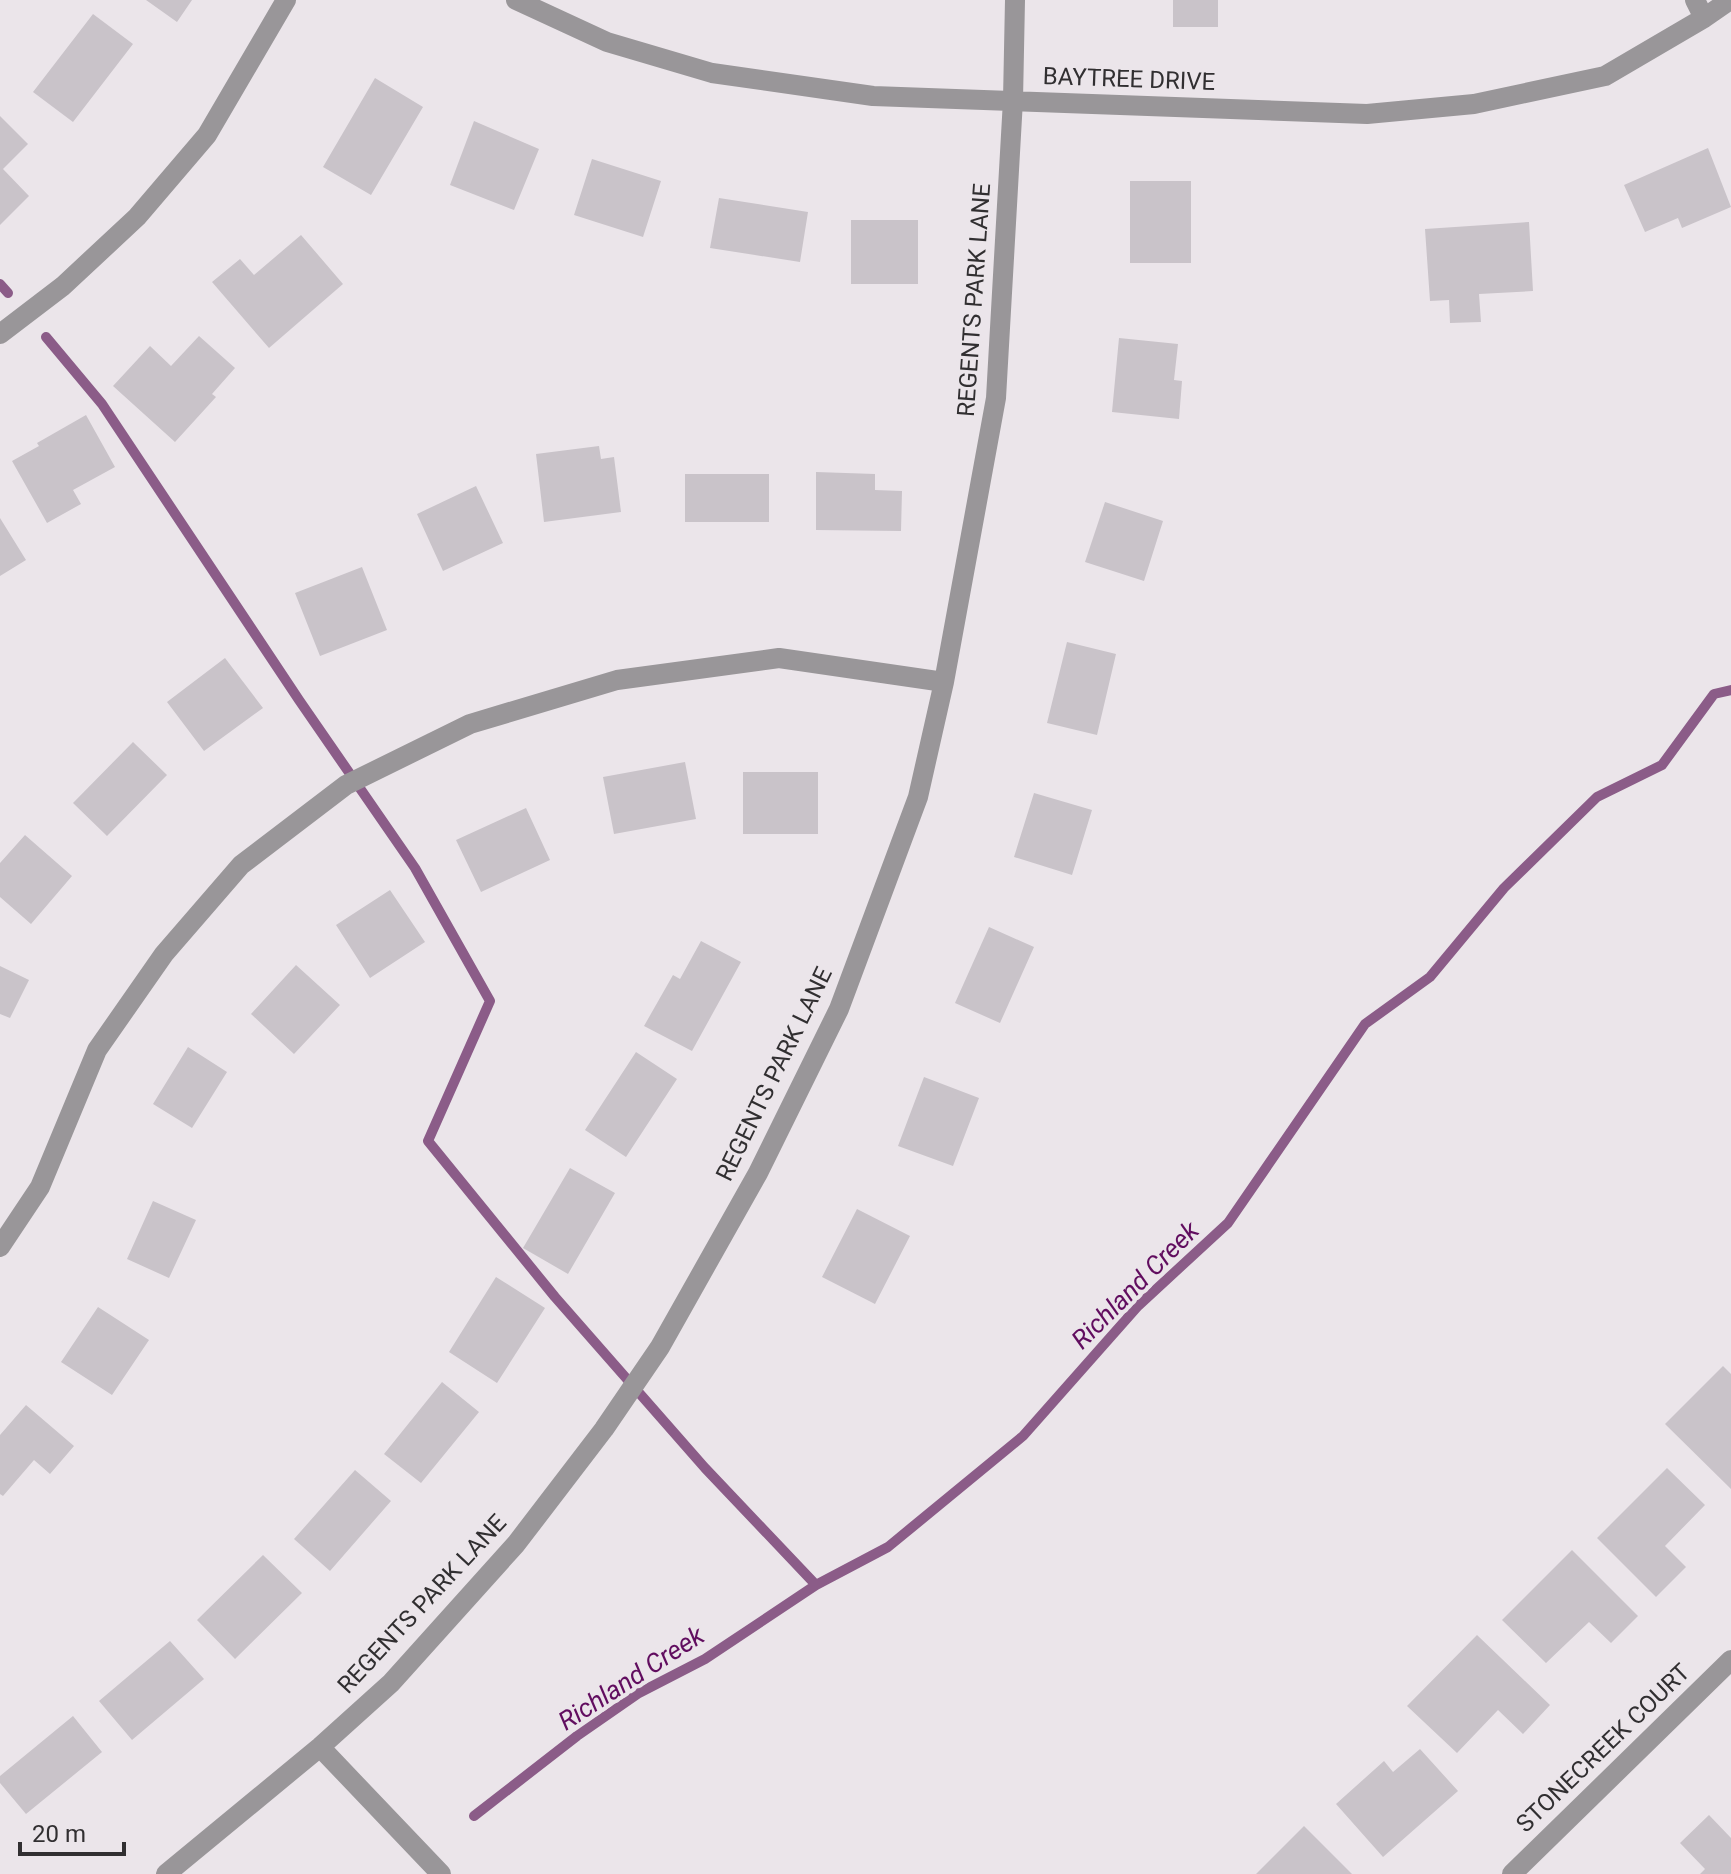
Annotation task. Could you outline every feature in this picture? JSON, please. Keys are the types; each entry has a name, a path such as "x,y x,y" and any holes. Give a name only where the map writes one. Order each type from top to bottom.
{"street":[{"path":"0,334 63,286 137,217 197,147 286,0"},
{"name":"BAYTREE DRIVE","path":"516,0 607,42 712,73 873,96 1367,114 1474,104 1605,76 1699,9 1730,0"},
{"name":"REGENTS PARK LANE","path":"166,1874 320,1747 391,1683 516,1544 604,1429 660,1347 758,1173 839,1009 918,797 944,682 996,398 1013,100 1015,0"},
{"path":"0,1247 40,1187 97,1050 164,954 241,865 346,785 470,724 617,680 779,658 944,682"},
{"name":"STONECREEK COURT","path":"1512,1874 1731,1660"},
{"path":"320,1747 441,1874"}],"building":[{"path":"146,0 192,0 177,22"},
{"path":"1173,0 1218,0 1218,27 1173,27"},
{"path":"93,14 133,44 73,122 33,92"},
{"path":"375,78 423,107 371,195 323,167"},
{"path":"0,116 28,144 3,169 29,196 0,225"},
{"path":"474,121 539,149 514,210 450,185"},
{"path":"1708,148 1731,207 1682,228 1678,218 1645,232 1624,185"},
{"path":"592,159 661,181 643,237 574,215"},
{"path":"1130,181 1191,181 1191,263 1130,263"},
{"path":"719,198 808,212 800,262 710,248"},
{"path":"851,220 918,220 918,284 851,284"},
{"path":"1529,222 1533,291 1479,294 1481,322 1450,323 1449,300 1430,301 1425,229"},
{"path":"301,235 343,284 269,348 212,282 240,259 254,275"},
{"path":"199,336 235,368 212,394 216,397 175,442 113,386 150,346 171,366"},
{"path":"1119,338 1178,344 1174,380 1182,381 1179,419 1112,412"},
{"path":"86,415 115,467 73,490 81,504 47,523 12,461"},
{"path":"599,446 601,459 614,457 621,512 544,522 536,454"},
{"path":"816,472 875,474 875,490 902,491 901,531 816,530"},
{"path":"685,474 769,474 769,522 685,522"},
{"path":"476,486 503,543 443,571 417,514"},
{"path":"1105,502 1163,521 1144,581 1085,562"},
{"path":"0,518 26,560 0,576"},
{"path":"362,567 387,630 320,656 295,593"},
{"path":"1067,642 1116,654 1097,735 1047,723"},
{"path":"225,658 263,708 204,751 167,702"},
{"path":"133,742 167,775 107,836 73,803"},
{"path":"685,762 696,819 614,834 603,777"},
{"path":"743,772 818,772 818,834 743,834"},
{"path":"1034,793 1092,810 1072,875 1014,857"},
{"path":"526,808 550,860 481,892 456,840"},
{"path":"25,835 72,876 31,924 0,897 0,863"},
{"path":"390,890 425,942 370,978 336,925"},
{"path":"989,927 1034,947 1000,1023 955,1003"},
{"path":"701,941 741,962 692,1051 644,1026 673,975 680,979"},
{"path":"296,965 340,1005 294,1054 251,1014"},
{"path":"0,966 29,980 10,1018 0,1014"},
{"path":"188,1047 227,1072 192,1128 153,1104"},
{"path":"636,1052 677,1079 626,1157 585,1130"},
{"path":"924,1077 979,1098 953,1166 898,1146"},
{"path":"570,1168 615,1193 568,1274 523,1248"},
{"path":"153,1201 196,1220 169,1278 127,1259"},
{"path":"857,1209 910,1236 875,1304 822,1277"},
{"path":"496,1277 545,1308 497,1383 449,1352"},
{"path":"98,1307 149,1340 112,1395 61,1362"},
{"path":"1723,1366 1731,1374 1731,1489 1665,1424"},
{"path":"442,1382 479,1412 421,1483 384,1454"},
{"path":"26,1405 74,1446 50,1474 34,1460 3,1496 0,1494 0,1435"},
{"path":"1667,1468 1705,1505 1665,1546 1686,1567 1656,1597 1597,1538"},
{"path":"355,1470 391,1501 330,1571 294,1539"},
{"path":"1572,1550 1638,1616 1611,1643 1589,1622 1546,1663 1502,1620"},
{"path":"263,1555 302,1593 235,1659 197,1620"},
{"path":"1477,1635 1550,1705 1523,1734 1498,1710 1457,1753 1407,1706"},
{"path":"170,1641 204,1679 132,1740 99,1701"},
{"path":"73,1716 102,1752 26,1814 0,1783 0,1776"},
{"path":"1420,1749 1458,1791 1383,1857 1336,1804 1384,1761 1393,1772"},
{"path":"1709,1815 1731,1838 1731,1874 1700,1874 1705,1869 1680,1843"},
{"path":"1304,1826 1352,1874 1256,1874"}],"waterway":[{"path":"0,284 8,293"},
{"path":"46,337 102,404 415,868 490,1001 428,1141 555,1297 705,1468 816,1585"},
{"name":"Richland Creek","path":"474,1816 577,1736 639,1693 705,1659 816,1585 888,1547 1023,1436 1138,1306 1228,1223 1365,1024 1430,977 1504,888 1597,797 1662,765 1714,694 1731,690"}]}
